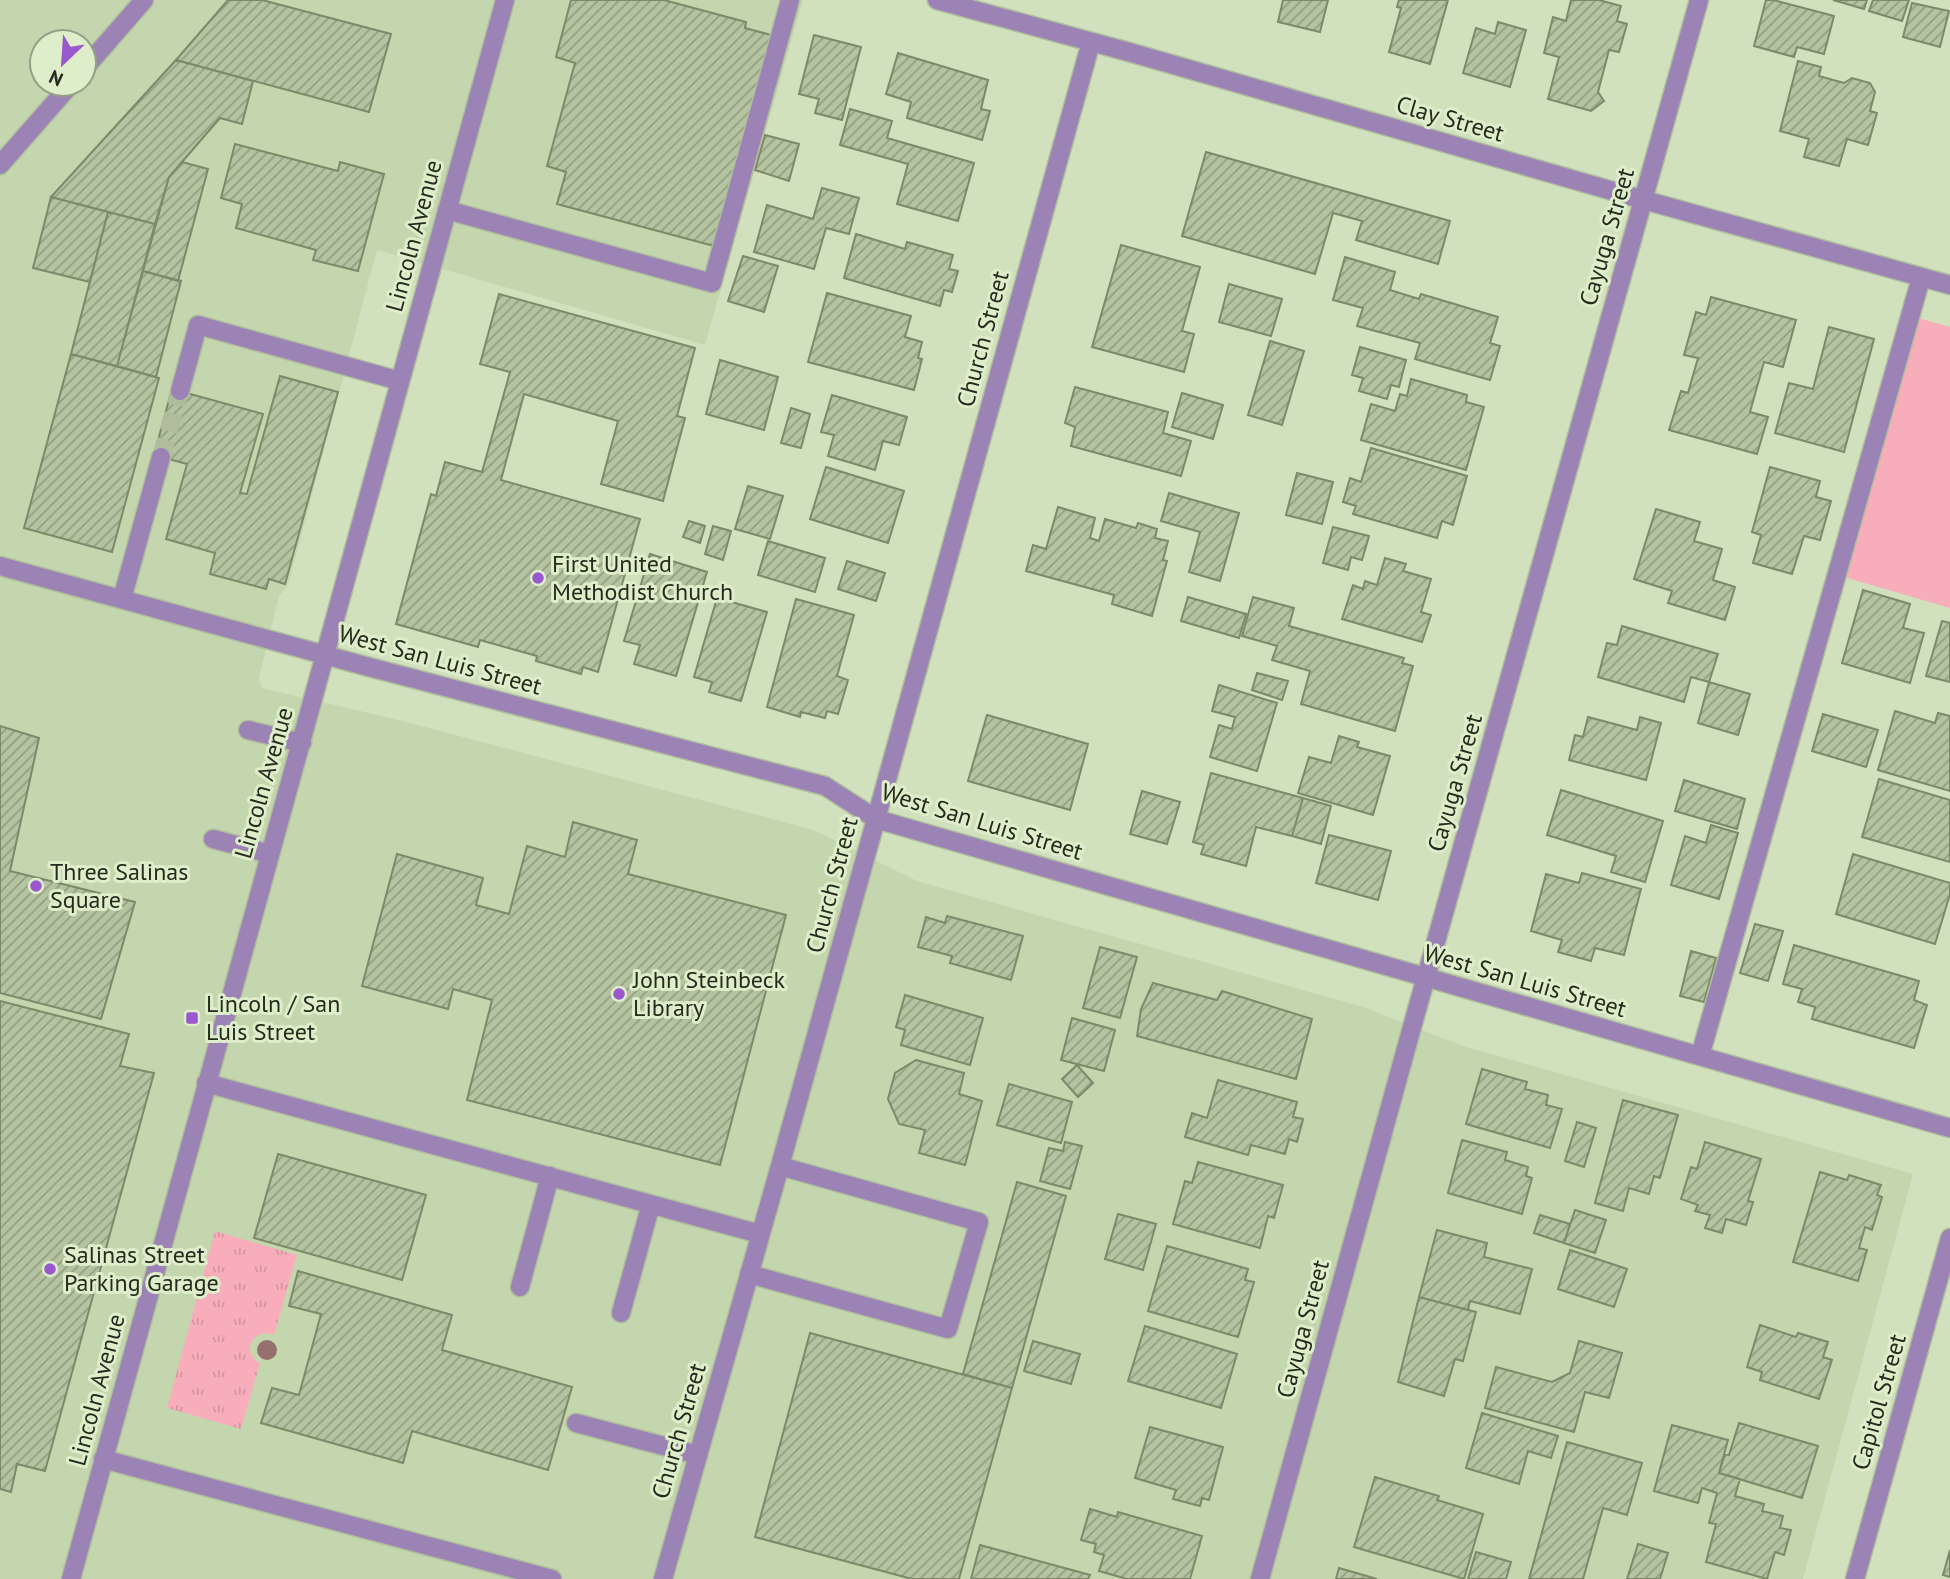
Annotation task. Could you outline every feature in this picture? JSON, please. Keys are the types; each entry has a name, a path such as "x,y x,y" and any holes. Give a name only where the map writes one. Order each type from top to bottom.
{"street":[{"path":"98,53 144,0"},
{"name":"Lincoln Avenue","path":"71,1579 505,0"},
{"path":"447,211 712,283 790,0"},
{"name":"Clay Street","path":"937,0 1950,285"},
{"name":"Cayuga Street","path":"1260,1579 1699,0"},
{"name":"Church Street","path":"663,1579 1091,42"},
{"path":"0,165 59,98"},
{"path":"1700,1056 1922,278"},
{"path":"180,391 198,325 400,381"},
{"path":"122,599 162,457"},
{"name":"West San Luis Street","path":"0,566 325,655 825,786 876,819 1950,1128"},
{"path":"248,730 302,743"},
{"path":"213,839 270,854"},
{"path":"206,1083 760,1234"},
{"path":"749,1274 948,1329 979,1222 780,1166"},
{"path":"520,1287 550,1176"},
{"path":"621,1313 651,1204"},
{"name":"Capitol Street","path":"1855,1579 1950,1238"},
{"path":"576,1423 698,1455"},
{"path":"103,1459 552,1579"}],"shaded area":[{"path":"0,0 803,0 705,345 377,250 288,585 279,596 259,678 262,688 403,721 814,830 917,881 1363,1007 1463,1046 1913,1174 1803,1579 0,1579"}],"green space":[{"path":"1911,316 1950,327 1950,608 1837,575"},
{"path":"215,1231 297,1255 274,1335 266,1333 251,1342 251,1353 260,1363 241,1429 167,1408"}],"building":[{"path":"228,0 262,0 391,34 369,112 176,60"},
{"path":"571,0 664,0 746,22 745,28 771,35 714,246 557,204 566,172 547,166 575,63 556,57"},
{"path":"1283,0 1328,0 1320,32 1278,22"},
{"path":"1399,0 1448,0 1430,64 1389,52 1401,8 1397,7"},
{"path":"1571,0 1599,0 1621,6 1617,21 1627,24 1619,52 1609,50 1598,92 1604,101 1591,111 1548,99 1559,57 1544,53 1553,17 1566,21"},
{"path":"1766,0 1834,16 1824,54 1797,47 1794,57 1754,46"},
{"path":"1833,0 1867,0 1864,9"},
{"path":"1873,0 1909,0 1902,21 1869,11"},
{"path":"1912,3 1949,11 1940,47 1903,37"},
{"path":"1498,22 1526,30 1510,87 1463,73 1476,28 1495,34"},
{"path":"814,35 861,47 842,120 815,113 819,99 799,94"},
{"path":"898,53 988,80 981,109 990,111 982,140 907,118 911,102 886,94"},
{"path":"176,60 253,81 242,124 220,118 169,177 155,224 51,197"},
{"path":"1798,61 1821,67 1819,76 1844,83 1852,78 1870,83 1875,92 1870,111 1877,113 1868,145 1847,139 1839,166 1804,157 1809,139 1780,131"},
{"path":"850,109 892,121 887,138 974,163 958,221 897,204 908,164 840,145"},
{"path":"765,135 799,144 789,181 755,170"},
{"path":"235,144 338,171 340,162 384,174 358,271 313,260 316,250 236,228 242,204 221,198"},
{"path":"1206,152 1450,221 1438,264 1356,240 1362,221 1333,213 1315,274 1182,236"},
{"path":"182,162 208,169 178,281 143,271 169,177"},
{"path":"822,188 859,198 849,234 826,228 814,269 754,252 767,205 813,219"},
{"path":"51,197 108,212 90,282 33,268"},
{"path":"108,212 155,224 117,366 71,354"},
{"path":"856,234 905,249 907,242 953,255 949,269 958,271 952,292 944,290 940,306 844,278"},
{"path":"1121,245 1200,267 1182,331 1194,334 1184,372 1092,347"},
{"path":"743,256 778,266 764,312 728,301"},
{"path":"1345,257 1395,272 1390,290 1419,299 1421,294 1498,317 1490,343 1500,346 1490,380 1415,359 1420,343 1357,326 1363,308 1333,300"},
{"path":"143,271 181,281 156,377 117,366"},
{"path":"1229,284 1282,299 1271,336 1219,322"},
{"path":"827,293 911,316 905,337 922,342 918,358 922,359 914,390 808,362"},
{"path":"499,294 695,348 677,416 685,418 663,501 601,484 618,421 524,394 501,480 640,519 598,672 583,667 581,674 536,661 537,656 480,640 478,647 396,624 431,494 436,496 445,462 482,472 510,372 480,364"},
{"path":"1711,297 1796,320 1783,367 1764,362 1750,412 1768,417 1757,454 1669,430 1681,391 1688,393 1698,358 1684,355 1696,312 1706,315"},
{"path":"1829,327 1874,339 1844,452 1775,433 1789,383 1813,389"},
{"path":"1270,341 1304,351 1282,425 1248,415"},
{"path":"1360,347 1406,360 1399,387 1391,385 1387,399 1359,391 1363,378 1352,375"},
{"path":"71,354 159,378 112,552 24,528"},
{"path":"720,360 778,377 764,430 706,414"},
{"path":"280,376 338,392 285,584 269,579 266,589 210,574 215,553 166,539 187,464 154,455 172,389 263,414 240,493 247,494"},
{"path":"1411,379 1467,395 1466,402 1484,407 1466,470 1361,440 1371,404 1395,411 1400,394 1407,396"},
{"path":"1075,387 1168,412 1163,433 1191,441 1181,476 1071,446 1075,427 1065,423"},
{"path":"1182,393 1223,405 1213,439 1172,427"},
{"path":"832,395 907,417 899,445 883,441 875,470 828,456 834,435 821,432"},
{"path":"791,408 810,414 801,448 781,443"},
{"path":"1371,448 1467,476 1453,525 1442,521 1437,538 1353,514 1356,506 1343,502 1350,478 1361,482"},
{"path":"826,467 904,491 888,543 810,519"},
{"path":"1770,467 1820,481 1816,497 1831,501 1820,540 1804,536 1792,574 1753,563 1761,535 1752,532"},
{"path":"1297,473 1333,482 1322,524 1286,515"},
{"path":"748,486 783,496 770,539 735,529"},
{"path":"1169,493 1239,513 1220,581 1189,572 1200,532 1161,521"},
{"path":"1058,507 1095,518 1090,538 1099,541 1105,519 1136,528 1138,523 1157,529 1155,538 1168,541 1163,560 1167,561 1152,616 1112,604 1114,595 1026,571 1033,545 1046,549"},
{"path":"1656,509 1700,522 1694,541 1722,549 1713,580 1735,587 1725,620 1668,603 1672,591 1634,579"},
{"path":"689,521 705,526 700,543 683,537"},
{"path":"713,526 731,531 723,560 705,554"},
{"path":"1333,527 1369,536 1362,560 1351,557 1348,570 1323,563"},
{"path":"768,541 825,558 815,592 758,575"},
{"path":"650,554 707,572 676,676 634,664 640,645 624,641"},
{"path":"1385,558 1406,564 1403,571 1431,579 1421,612 1431,615 1422,642 1342,619 1353,585 1363,589 1365,581 1377,585"},
{"path":"847,561 885,573 876,601 838,589"},
{"path":"1863,590 1910,604 1903,628 1924,633 1910,683 1842,663"},
{"path":"1188,597 1246,614 1239,638 1181,621"},
{"path":"1253,597 1294,608 1289,626 1404,658 1402,663 1413,666 1395,731 1301,704 1310,671 1272,660 1277,646 1242,636"},
{"path":"717,598 767,612 741,701 709,692 712,682 694,677"},
{"path":"796,599 854,615 837,676 848,680 838,714 827,711 825,718 801,712 800,717 767,707"},
{"path":"1942,621 1950,623 1950,682 1926,676"},
{"path":"1622,626 1718,654 1709,682 1691,677 1684,702 1598,677 1607,643 1617,645"},
{"path":"1257,673 1288,681 1282,700 1252,690"},
{"path":"1709,682 1750,694 1738,735 1698,723"},
{"path":"1219,685 1277,703 1257,771 1210,757 1219,725 1232,729 1235,717 1212,711"},
{"path":"1895,711 1935,723 1938,713 1950,716 1950,791 1878,770"},
{"path":"1823,714 1878,730 1866,767 1812,751"},
{"path":"987,715 1088,744 1070,810 968,781"},
{"path":"1588,717 1637,730 1640,717 1661,723 1646,780 1569,760 1575,735 1583,737"},
{"name":"Three Salinas Square","path":"0,726 39,738 10,871 135,902 101,1019 0,993"},
{"path":"1339,736 1359,742 1357,747 1390,756 1373,815 1298,793 1309,757 1331,763"},
{"path":"1211,773 1303,798 1292,836 1256,827 1246,866 1201,854 1204,845 1193,842"},
{"path":"1879,779 1950,800 1950,862 1862,837"},
{"path":"1684,780 1745,799 1737,829 1675,811"},
{"path":"1561,790 1663,821 1645,882 1611,872 1616,856 1547,835"},
{"path":"1142,791 1180,802 1167,844 1130,834"},
{"path":"1303,798 1331,806 1321,844 1292,836"},
{"name":"John Steinbeck Library","path":"573,822 637,840 628,874 786,915 720,1165 467,1100 492,1000 453,989 448,1009 362,986 397,854 483,878 476,905 509,914 527,846 565,857"},
{"path":"1711,825 1738,833 1719,899 1671,885 1685,836 1706,843"},
{"path":"1329,835 1391,851 1378,900 1316,883"},
{"path":"1853,854 1950,883 1950,894 1935,944 1836,914"},
{"path":"1582,873 1641,889 1624,955 1595,948 1591,961 1558,952 1562,940 1531,931 1546,874 1579,883"},
{"path":"947,916 1023,936 1011,980 950,963 952,956 918,947 926,917 945,923"},
{"path":"1755,924 1783,931 1768,981 1740,973"},
{"path":"1794,945 1919,981 1914,1000 1927,1005 1914,1048 1812,1019 1815,1007 1798,1002 1802,989 1783,984"},
{"path":"1100,947 1137,957 1120,1018 1083,1008"},
{"path":"1691,951 1716,958 1704,1002 1680,996"},
{"path":"1153,983 1217,1000 1222,991 1312,1019 1296,1079 1137,1036 1141,1009"},
{"path":"905,995 983,1018 970,1065 901,1045 905,1030 896,1027"},
{"name":"Salinas Street Parking Garage","path":"0,1001 129,1034 120,1066 154,1073 45,1471 17,1464 11,1492 0,1489"},
{"path":"1072,1018 1115,1030 1104,1071 1061,1060"},
{"path":"916,1060 964,1073 959,1094 982,1101 965,1165 919,1153 925,1130 899,1124 888,1099 895,1073"},
{"path":"1077,1065 1093,1083 1078,1097 1062,1079"},
{"path":"1482,1069 1527,1082 1525,1089 1548,1095 1546,1105 1562,1109 1550,1148 1466,1124"},
{"path":"1218,1080 1297,1102 1293,1117 1303,1119 1297,1142 1289,1139 1285,1154 1251,1145 1248,1155 1185,1137 1192,1113 1207,1118"},
{"path":"1009,1084 1072,1102 1061,1143 997,1125"},
{"path":"1623,1100 1678,1115 1660,1178 1654,1176 1649,1194 1629,1188 1623,1211 1595,1203"},
{"path":"1577,1122 1596,1128 1584,1167 1565,1161"},
{"path":"1462,1140 1507,1152 1505,1160 1528,1167 1526,1176 1532,1178 1522,1214 1448,1193"},
{"path":"1065,1142 1082,1146 1070,1189 1040,1181 1049,1148 1063,1151"},
{"path":"1705,1142 1761,1159 1748,1201 1753,1202 1746,1225 1726,1219 1722,1233 1705,1228 1710,1215 1695,1211 1698,1205 1681,1199 1691,1167 1697,1169"},
{"path":"278,1154 426,1195 402,1280 254,1238"},
{"path":"1198,1162 1283,1185 1274,1218 1268,1216 1260,1248 1173,1224 1185,1181 1192,1183"},
{"path":"1820,1172 1847,1180 1849,1175 1881,1185 1877,1195 1882,1197 1872,1230 1865,1227 1859,1248 1867,1250 1858,1281 1793,1262"},
{"path":"1017,1182 1066,1196 1012,1388 963,1374"},
{"path":"1575,1210 1606,1220 1595,1253 1564,1243"},
{"path":"1118,1214 1156,1224 1143,1270 1105,1259"},
{"path":"1540,1215 1570,1224 1564,1243 1534,1233"},
{"path":"1437,1230 1487,1243 1484,1257 1532,1269 1520,1314 1470,1301 1468,1310 1419,1297"},
{"path":"1167,1246 1248,1269 1245,1280 1254,1282 1238,1337 1148,1311"},
{"path":"1570,1250 1627,1269 1614,1307 1558,1289"},
{"path":"298,1271 452,1315 442,1350 572,1387 548,1470 412,1431 403,1463 261,1423 272,1388 299,1395 321,1314 289,1306"},
{"path":"1419,1297 1476,1312 1463,1361 1455,1359 1444,1396 1398,1382"},
{"path":"1760,1325 1796,1337 1798,1333 1828,1342 1823,1357 1832,1360 1819,1399 1760,1380 1762,1372 1747,1367"},
{"path":"1145,1326 1237,1354 1221,1408 1128,1381"},
{"path":"810,1333 1012,1388 959,1579 912,1579 755,1537"},
{"path":"1033,1341 1080,1354 1071,1384 1024,1371"},
{"path":"1579,1341 1622,1353 1609,1398 1585,1392 1574,1432 1485,1408 1496,1367 1552,1382 1570,1373"},
{"path":"1482,1413 1558,1436 1551,1458 1528,1451 1519,1484 1466,1468"},
{"path":"1739,1423 1818,1446 1802,1498 1719,1473 1725,1454 1729,1455"},
{"path":"1672,1425 1728,1440 1719,1473 1740,1479 1735,1496 1764,1504 1762,1511 1783,1516 1780,1528 1791,1530 1784,1555 1775,1552 1767,1579 1706,1562 1716,1524 1709,1523 1717,1493 1702,1488 1698,1503 1654,1491"},
{"path":"1150,1427 1223,1447 1209,1500 1202,1498 1200,1506 1173,1499 1176,1490 1135,1478"},
{"path":"1567,1442 1642,1463 1627,1515 1603,1508 1583,1579 1529,1579"},
{"path":"1375,1477 1439,1496 1437,1500 1483,1514 1464,1579 1354,1547"},
{"path":"1090,1509 1117,1517 1118,1512 1202,1536 1190,1579 1127,1579 1099,1571 1104,1555 1094,1552 1096,1544 1081,1540"},
{"path":"1638,1544 1668,1553 1660,1579 1627,1579"},
{"path":"980,1545 1090,1575 1088,1579 971,1579"},
{"path":"1950,1550 1950,1577 1943,1575"},
{"path":"1476,1552 1511,1562 1506,1579 1468,1579"},
{"path":"1339,1568 1377,1579 1336,1579"}],"tunnel":[{"path":"161,457 180,391"}],"place":[{"name":"First United Methodist Church","path":"538,578"},
{"name":"Three Salinas Square","path":"36,886"},
{"name":"John Steinbeck Library","path":"619,994"},
{"name":"Lincoln / San Luis Street","path":"192,1018"},
{"name":"Salinas Street Parking Garage","path":"50,1269"}]}
